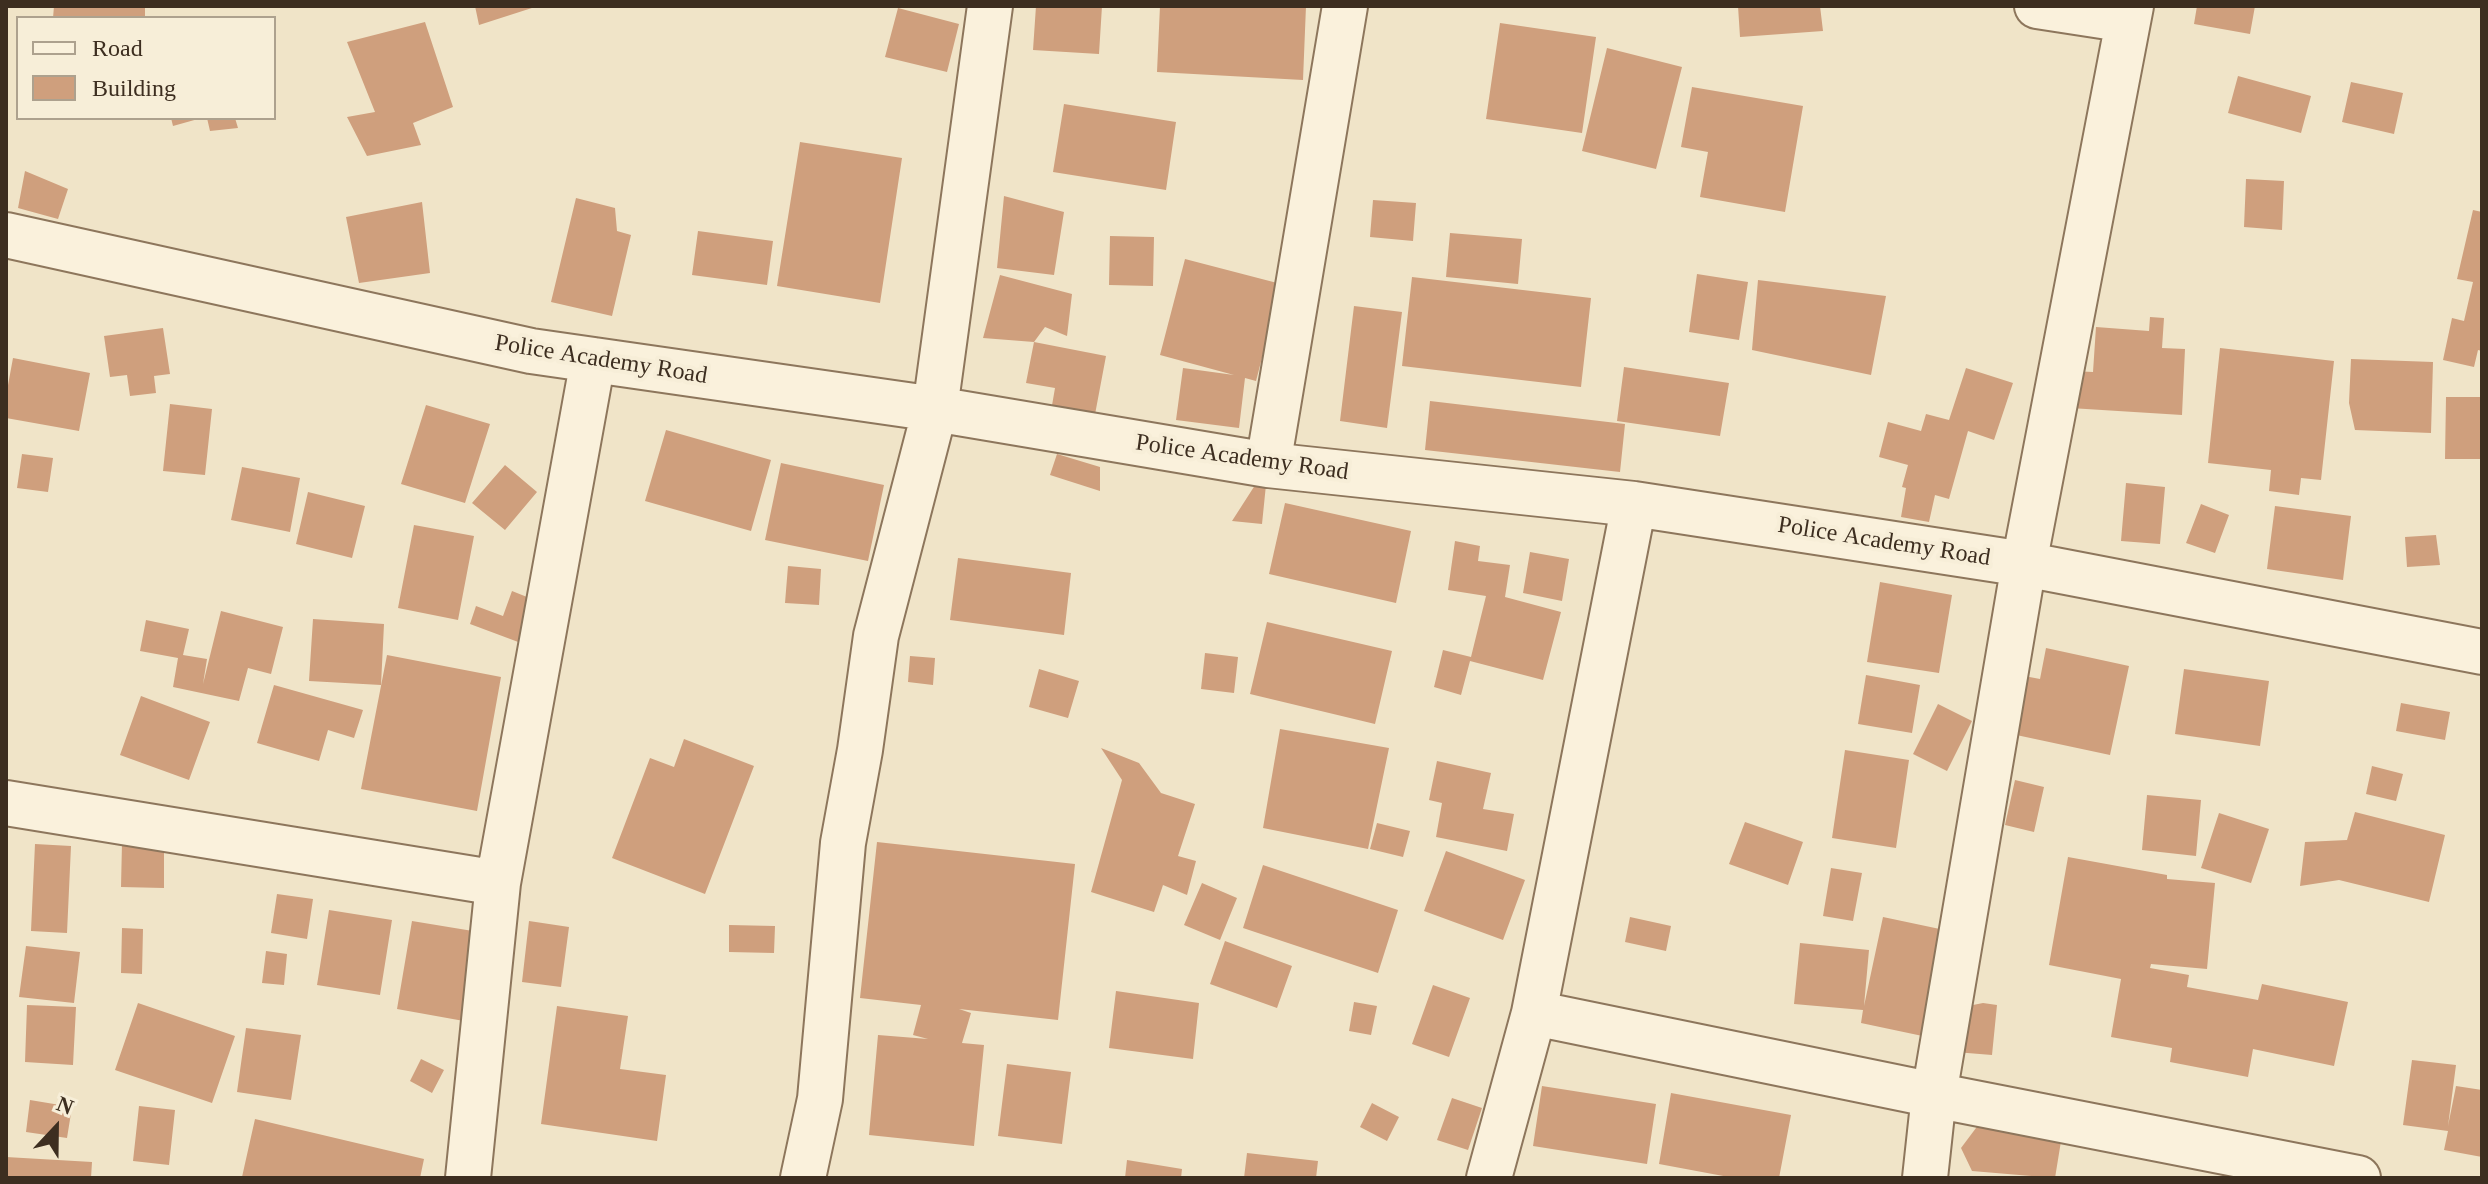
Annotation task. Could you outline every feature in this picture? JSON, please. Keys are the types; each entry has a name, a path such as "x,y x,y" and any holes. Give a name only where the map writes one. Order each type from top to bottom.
{"street":[{"path":"803,1178 820,1099 843,843 876,636 935,409 990,6"},
{"path":"1268,465 1345,6"},
{"path":"1925,1178 1934,1095 2024,564 2129,13 2037,6"},
{"name":"Police Academy Road","path":"6,235 531,351 935,409 1268,465 1634,504 2024,564 2482,652"},
{"path":"468,1178 498,883 593,360"},
{"path":"1489,1178 1534,1013 1634,504"},
{"path":"6,803 498,883"},
{"path":"1534,1013 2358,1178"}],"building":[{"path":"54,6 145,6 145,16 53,16"},
{"path":"475,6 535,6 535,7 479,25"},
{"path":"1036,6 1102,6 1099,54 1033,50"},
{"path":"1160,6 1306,6 1303,80 1157,72"},
{"path":"1738,6 1820,6 1823,31 1740,37"},
{"path":"2197,6 2255,6 2250,34 2194,24"},
{"path":"898,8 959,24 947,72 885,57"},
{"path":"425,22 453,107 413,123 421,145 367,156 347,117 375,112 347,42"},
{"path":"1500,23 1596,37 1582,133 1486,119"},
{"path":"1607,48 1682,67 1656,169 1582,151"},
{"path":"2238,76 2311,96 2301,133 2228,113"},
{"path":"2351,82 2403,93 2394,134 2342,122"},
{"path":"1692,87 1803,106 1785,212 1700,197 1708,152 1681,147"},
{"path":"1064,104 1176,122 1166,190 1053,172"},
{"path":"172,120 194,120 173,126"},
{"path":"207,120 236,120 238,128 210,131"},
{"path":"800,142 902,158 880,303 777,286"},
{"path":"25,171 68,189 58,219 18,208"},
{"path":"2246,179 2284,181 2282,230 2244,227"},
{"path":"1004,196 1064,212 1054,275 997,268"},
{"path":"576,198 615,208 617,231 631,235 612,316 551,302"},
{"path":"1373,200 1416,203 1413,241 1370,237"},
{"path":"422,202 430,273 359,283 346,217"},
{"path":"2473,210 2482,212 2482,351 2478,350 2474,367 2443,360 2452,318 2464,321 2473,282 2457,279"},
{"path":"698,231 773,241 767,285 692,275"},
{"path":"1450,233 1522,239 1518,284 1446,277"},
{"path":"1110,236 1154,237 1153,286 1109,285"},
{"path":"1185,259 1281,284 1256,381 1245,378 1239,428 1176,420 1183,368 1234,375 1160,355"},
{"path":"1697,274 1748,282 1739,340 1689,332"},
{"path":"1000,275 1072,294 1067,336 1045,327 1034,342 983,338"},
{"path":"1412,277 1591,298 1581,387 1402,366"},
{"path":"1758,280 1886,296 1871,375 1752,350"},
{"path":"1354,306 1402,312 1387,428 1340,421"},
{"path":"2150,317 2164,318 2162,348 2185,349 2182,415 2070,408 2072,371 2093,372 2096,327 2149,331"},
{"path":"163,328 170,374 154,376 156,393 130,396 127,375 110,377 104,336"},
{"path":"1034,342 1106,356 1093,425 1050,417 1055,388 1026,383"},
{"path":"2220,348 2334,361 2321,480 2301,478 2299,495 2269,491 2271,470 2208,463"},
{"path":"13,358 90,373 79,431 6,418 6,396"},
{"path":"2351,359 2433,362 2431,433 2355,430 2349,403"},
{"path":"1624,367 1729,383 1720,436 1617,421"},
{"path":"1966,368 2013,383 1994,440 1968,431 1949,499 1935,495 1929,522 1901,517 1906,488 1902,487 1908,465 1879,457 1888,422 1921,431 1926,414 1949,420"},
{"path":"2446,397 2482,397 2482,459 2445,459"},
{"path":"1430,401 1625,424 1620,472 1425,450"},
{"path":"170,404 212,409 205,475 163,471"},
{"path":"426,405 490,424 465,503 401,484"},
{"path":"666,430 771,460 751,531 645,501"},
{"path":"22,454 53,458 48,492 17,488"},
{"path":"1057,454 1100,467 1100,491 1050,475"},
{"path":"781,463 884,485 868,561 765,540"},
{"path":"505,465 537,492 505,530 472,503"},
{"path":"1268,465 1262,524 1232,521"},
{"path":"242,467 300,478 290,532 231,520"},
{"path":"2126,483 2165,487 2160,544 2121,541"},
{"path":"308,492 365,506 352,558 296,544"},
{"path":"1285,503 1411,531 1396,603 1269,574"},
{"path":"2201,504 2229,515 2215,553 2186,543"},
{"path":"2275,506 2351,516 2343,580 2267,569"},
{"path":"414,525 474,536 458,620 398,608"},
{"path":"2436,535 2440,565 2407,567 2405,537"},
{"path":"1455,541 1480,546 1478,561 1510,565 1505,597 1561,612 1543,680 1470,661 1461,695 1434,687 1443,650 1471,657 1486,596 1448,590"},
{"path":"1530,552 1569,559 1562,601 1523,593"},
{"path":"958,558 1071,573 1064,635 950,620"},
{"path":"788,566 821,569 819,605 785,603"},
{"path":"1880,582 1952,595 1939,673 1867,662"},
{"path":"512,591 552,607 537,649 470,624 476,606 503,616"},
{"path":"221,611 283,627 271,674 248,668 239,701 173,687 178,658 140,651 146,620 189,629 183,655 207,659 203,684"},
{"path":"313,619 384,624 381,685 309,681"},
{"path":"1267,622 1392,651 1375,724 1250,694"},
{"path":"2046,648 2129,666 2110,755 2007,733 2019,675 2040,679"},
{"path":"1205,653 1238,657 1234,693 1201,689"},
{"path":"387,655 501,677 477,811 361,789"},
{"path":"910,656 935,658 933,685 908,682"},
{"path":"1039,669 1079,681 1068,718 1029,707"},
{"path":"2184,669 2269,681 2260,746 2175,734"},
{"path":"1866,675 1920,685 1912,733 1858,724"},
{"path":"274,685 363,710 354,738 328,730 319,761 257,743"},
{"path":"141,696 210,722 189,780 120,755"},
{"path":"2401,703 2450,712 2445,740 2396,731"},
{"path":"1938,704 1972,721 1947,771 1913,754"},
{"path":"1280,729 1389,748 1368,849 1263,828"},
{"path":"684,739 754,766 705,894 612,858 650,758 674,767"},
{"path":"1101,748 1139,763 1161,793 1195,804 1178,856 1196,861 1187,895 1163,885 1154,912 1091,892 1122,780"},
{"path":"1845,750 1909,760 1896,848 1832,838"},
{"path":"1437,761 1491,773 1483,809 1514,814 1507,851 1436,837 1442,803 1429,800"},
{"path":"2372,766 2403,774 2396,801 2366,794"},
{"path":"2015,780 2044,787 2034,832 2005,825"},
{"path":"2147,795 2201,800 2196,856 2142,850"},
{"path":"2355,812 2445,835 2429,902 2339,880 2300,886 2305,842 2347,840"},
{"path":"2219,813 2269,829 2251,883 2201,868"},
{"path":"1745,822 1803,842 1788,885 1729,864"},
{"path":"1377,823 1410,831 1403,857 1370,849"},
{"path":"877,842 1075,864 1058,1020 959,1009 971,1013 962,1043 984,1045 974,1146 869,1135 878,1035 928,1039 913,1035 921,1005 860,998"},
{"path":"122,843 164,845 164,888 121,887"},
{"path":"35,844 71,846 67,933 31,931"},
{"path":"1446,851 1525,880 1503,940 1424,911"},
{"path":"2068,857 2167,875 2167,879 2215,883 2207,969 2151,964 2150,968 2189,975 2187,987 2258,1000 2262,984 2348,1002 2334,1066 2253,1049 2248,1077 2170,1062 2172,1048 2111,1037 2121,979 2049,965"},
{"path":"1263,865 1398,910 1378,973 1243,928"},
{"path":"1831,868 1862,873 1853,921 1823,916"},
{"path":"1202,883 1237,898 1220,940 1184,925"},
{"path":"277,894 313,899 307,939 271,933"},
{"path":"329,910 392,920 380,995 317,985"},
{"path":"1630,917 1671,926 1666,951 1625,942"},
{"path":"1883,917 1954,932 1932,1038 1861,1023 1863,1010 1794,1004 1800,943 1869,950 1864,1006"},
{"path":"412,921 491,934 475,1023 397,1009"},
{"path":"529,921 569,927 561,987 522,982"},
{"path":"729,925 775,926 774,953 729,952"},
{"path":"122,928 143,929 142,974 121,973"},
{"path":"1225,941 1292,966 1277,1008 1210,984"},
{"path":"26,946 80,952 74,1003 19,997"},
{"path":"266,951 287,954 284,985 262,983"},
{"path":"1433,985 1470,998 1449,1057 1412,1044"},
{"path":"1116,991 1199,1003 1193,1059 1109,1048"},
{"path":"1354,1002 1377,1006 1371,1035 1349,1031"},
{"path":"138,1003 235,1036 212,1103 115,1070"},
{"path":"1983,1003 1997,1005 1992,1055 1955,1052 1958,1008"},
{"path":"27,1005 76,1007 73,1065 25,1062"},
{"path":"557,1006 628,1016 620,1069 666,1075 657,1141 541,1124"},
{"path":"246,1028 301,1035 291,1100 237,1092"},
{"path":"421,1059 444,1070 432,1093 410,1081"},
{"path":"2412,1060 2456,1065 2448,1126 2456,1086 2482,1090 2482,1157 2444,1150 2448,1131 2403,1125"},
{"path":"1007,1064 1071,1072 1062,1144 998,1136"},
{"path":"1542,1086 1656,1104 1647,1164 1533,1146"},
{"path":"1671,1093 1791,1115 1779,1178 1734,1178 1659,1164"},
{"path":"1452,1098 1482,1108 1468,1150 1437,1140"},
{"path":"30,1100 72,1107 67,1138 26,1132"},
{"path":"1372,1103 1399,1117 1387,1141 1360,1127"},
{"path":"139,1106 175,1110 169,1165 133,1161"},
{"path":"255,1119 424,1159 420,1178 242,1177"},
{"path":"1979,1124 2062,1135 2055,1178 1972,1171 1961,1148"},
{"path":"1247,1153 1318,1161 1316,1178 1244,1178"},
{"path":"6,1157 92,1162 91,1178 6,1178"},
{"path":"1127,1160 1182,1169 1181,1178 1125,1178"}]}
